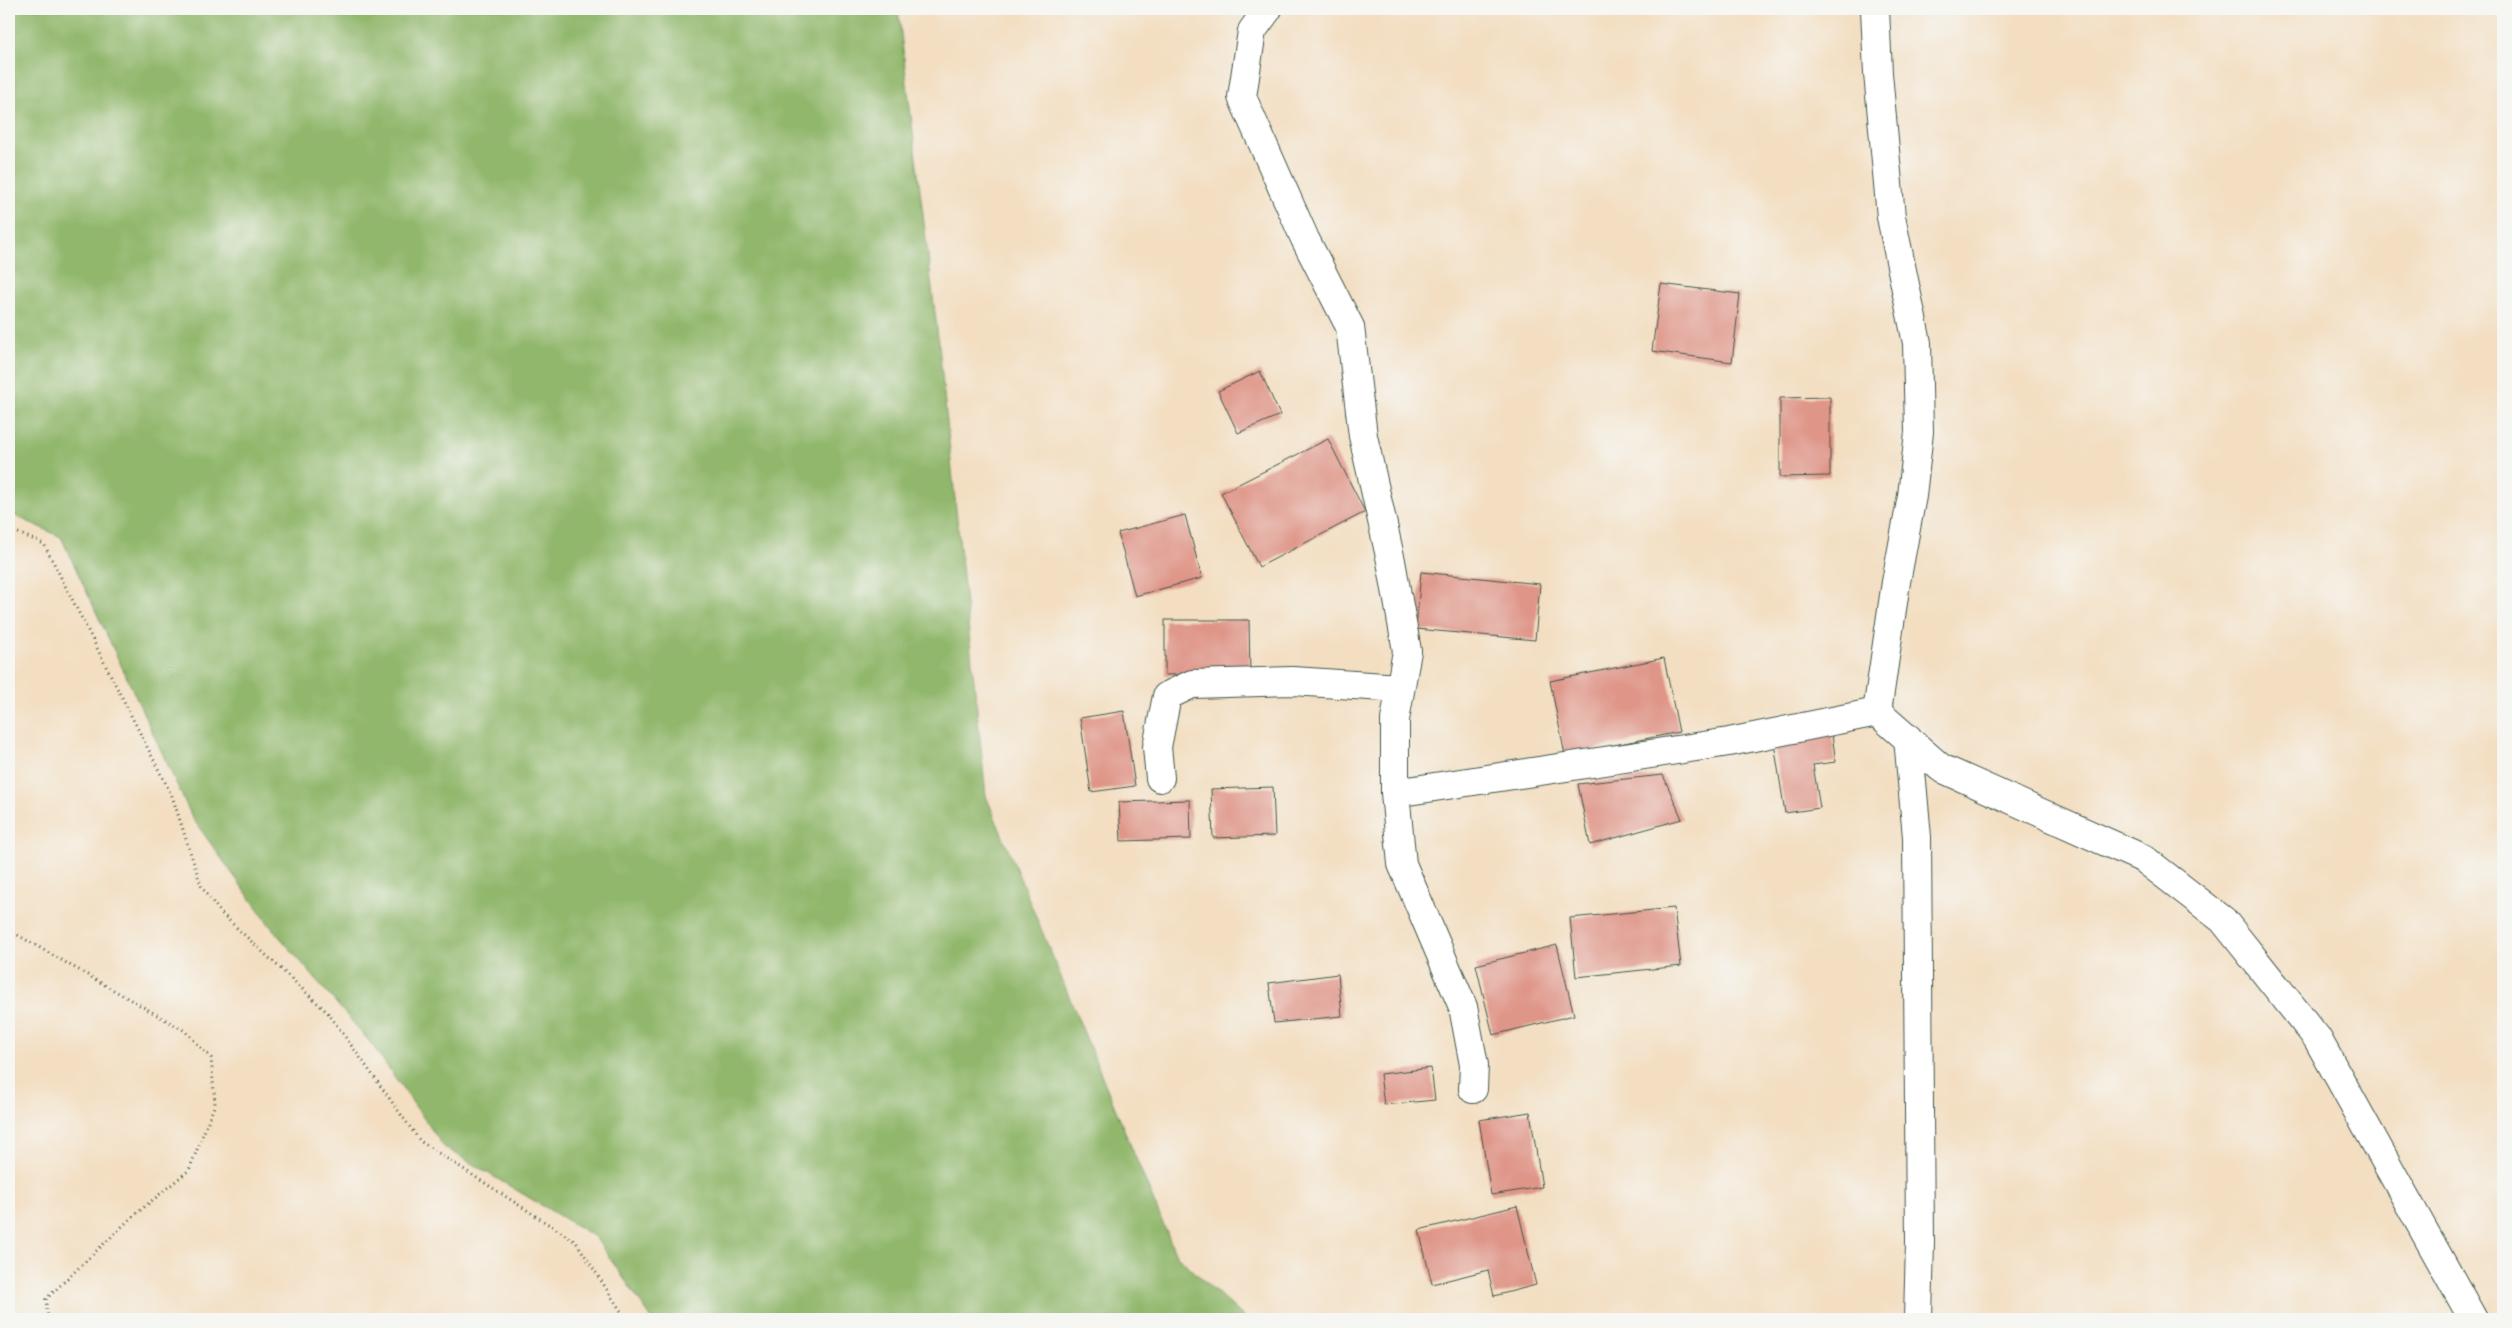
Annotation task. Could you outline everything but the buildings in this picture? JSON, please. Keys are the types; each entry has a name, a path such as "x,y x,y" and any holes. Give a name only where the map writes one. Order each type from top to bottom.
{"street":[{"path":"1268,9 1252,31 1242,97 1305,239 1350,327 1363,436 1391,561 1407,651 1395,720 1395,793 1402,864 1463,1007 1474,1065 1473,1090"},
{"path":"1875,9 1878,73 1891,217 1917,343 1919,432 1912,496 1896,582 1877,712"},
{"path":"1160,778 1157,747 1167,696 1192,684 1293,681 1400,688"},
{"path":"1395,793 1729,742 1877,712"},
{"path":"1877,712 1942,768 2144,858 2223,920 2317,1038 2473,1319"},
{"path":"1908,738 1917,837 1920,1242 1918,1319"}],"path":[{"path":"9,529 44,544 172,796 202,888 221,913 328,1013 420,1141 576,1242 626,1319"},
{"path":"9,930 185,1031 210,1058 215,1104 189,1170 131,1218 46,1299 48,1319"}],"green space":[{"path":"9,9 898,9 939,346 986,796 1176,1255 1246,1319 652,1319 595,1237 444,1147 373,1046 271,927 193,819 61,537 9,513"}]}
